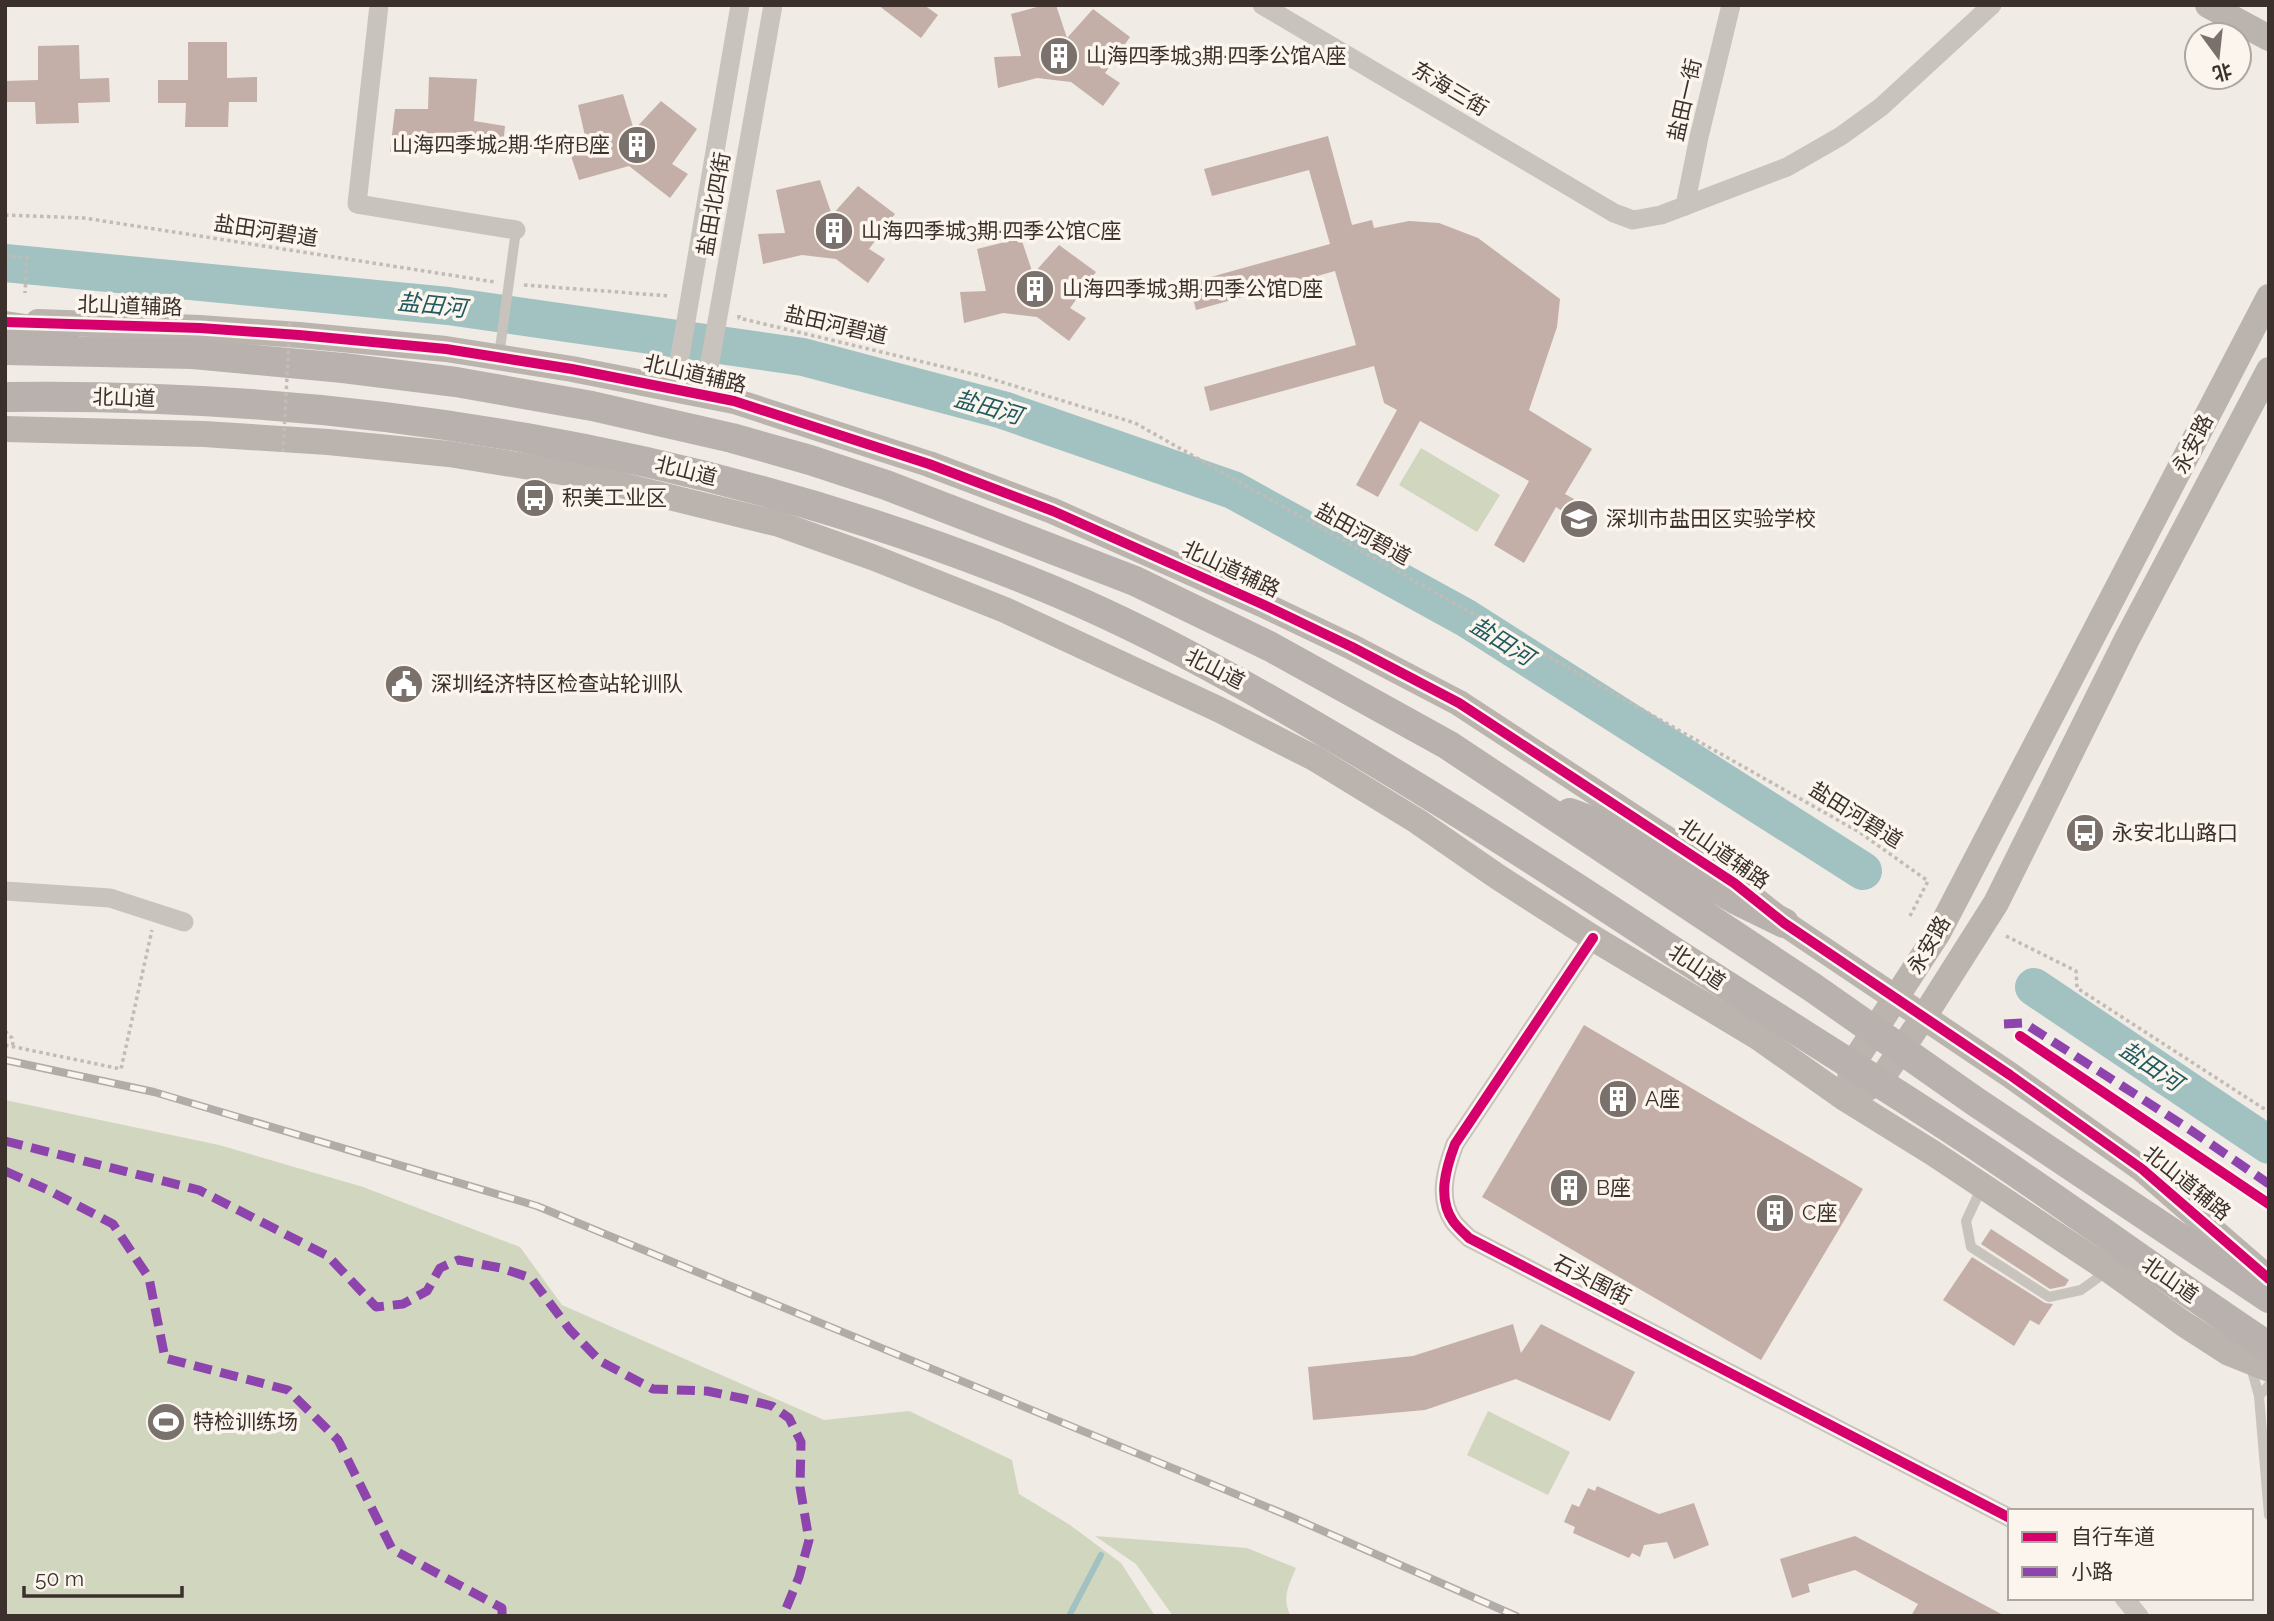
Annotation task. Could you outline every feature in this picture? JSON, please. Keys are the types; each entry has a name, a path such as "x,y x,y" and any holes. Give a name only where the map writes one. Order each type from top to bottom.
{"main road":[{"path":"5,324 193,354"},
{"name":"北山道","path":"5,350 193,354 343,368 456,382 592,406 732,438 873,481 1135,581 1270,646 1448,745 1812,986 1901,1051 2269,1298"},
{"name":"北山道","path":"5,397 208,401 328,410 452,424 597,450 697,472 821,507 916,538 1033,582 1145,633 1239,681 1321,746 1440,800 1756,1007 1879,1082 1991,1156 2192,1296 2262,1359"},
{"path":"1520,795 1623,833 1737,900 1784,923"}],"street":[{"path":"379,5 357,204 516,230"},
{"name":"盐田北四街","path":"640,381 663,375 679,362 740,5"},
{"name":"盐田北四街","path":"734,401 722,394 715,384 709,366 773,5"},
{"name":"东海三街","path":"1262,5 1614,214 1633,220 1661,215 1685,206"},
{"name":"盐田一街","path":"1685,206 1731,5"},
{"path":"1685,206 1787,167 1841,136 1881,107 1992,5"},
{"path":"2208,5 2269,38"},
{"name":"永安路","path":"1846,1099 1852,1065 1938,933 2269,297"},
{"name":"北山道辅路","path":"5,324 200,328 501,347 734,401 929,464 1053,511 1201,576 1352,647 1459,703 1734,883 1784,923 1925,1015 2142,1169 2269,1279"},
{"name":"永安路","path":"1846,1099 1879,1082 1996,903 2127,639 2269,370"},
{"path":"5,429 204,434 328,442 436,453 580,475 779,524 873,557 993,605 1149,677 1321,746 1417,821 1498,877 1593,938 1751,1032 1846,1099 1933,1153 2109,1270 2184,1324 2229,1353 2262,1359"},
{"path":"667,496 697,472"},
{"path":"5,891 110,898 184,922"},
{"name":"石头围街","path":"1593,938 1455,1144 1445,1170 1445,1196 1452,1220 1469,1238 2008,1517"},
{"path":"2126,1600 2139,1616"}],"lane":[{"path":"501,347 516,230"},
{"path":"1982,1187 1966,1221 1971,1247 2049,1297 2081,1290 2109,1270 2144,1281"},
{"path":"2156,1285 2192,1296"},
{"path":"2262,1359 2259,1396 2269,1515"},
{"path":"2259,1396 2269,1385"}],"path":[{"path":"5,256 27,257 25,293"},
{"path":"283,452 290,320"},
{"path":"5,1045 121,1069 156,913"},
{"path":"2006,936 2076,971 2077,988 2269,1112"},
{"path":"5,1031 12,1038 13,1045"}],"green space":[{"path":"1421,448 1500,495 1477,532 1399,485"},
{"path":"5,1100 219,1145 363,1187 520,1247 562,1305 824,1420 909,1411 1012,1460 1019,1494 1070,1525 1121,1563 1155,1616 5,1616"},
{"path":"1488,1411 1570,1452 1548,1495 1467,1455"},
{"path":"1095,1536 1247,1548 1296,1568 1286,1598 1291,1616 1173,1616 1136,1564"}],"building":[{"path":"878,5 924,5 938,15 921,38"},
{"name":"山海四季城3期·四季公馆A座","path":"1044,5 1056,5 1067,38 1093,9 1130,37 1105,73 1120,83 1103,106 1071,82 1037,78 998,88 994,57 1021,56 1011,14"},
{"path":"188,42 227,42 227,78 257,77 257,102 229,102 228,127 185,127 186,103 158,103 158,80 188,80"},
{"path":"79,45 80,79 109,78 110,102 78,103 79,123 36,124 35,102 5,102 5,81 38,80 38,46"},
{"path":"429,77 477,79 474,121 505,126 502,155 422,148 418,155 390,152 395,109 428,109"},
{"name":"山海四季城2期·华府B座","path":"623,94 634,130 661,101 697,129 672,164 688,174 670,198 629,166 579,180 570,153 588,149 578,105"},
{"path":"1328,136 1352,225 1372,220 1374,228 1409,221 1439,223 1478,238 1560,299 1557,327 1529,410 1592,449 1565,494 1574,499 1565,513 1556,507 1524,563 1494,545 1529,481 1420,421 1378,497 1356,485 1397,410 1384,403 1374,366 1210,411 1204,387 1356,345 1335,271 1196,310 1189,283 1330,244 1309,170 1212,196 1204,169"},
{"name":"山海四季城3期·四季公馆C座","path":"820,180 832,215 858,186 895,214 869,249 885,259 868,283 836,259 802,255 763,264 758,234 785,233 776,190"},
{"name":"山海四季城3期·四季公馆D座","path":"1021,238 1033,274 1059,245 1096,272 1070,308 1086,318 1069,341 1037,317 1003,313 964,323 960,292 986,291 977,249"},
{"path":"1584,1025 1863,1189 1761,1360 1482,1197"},
{"path":"1991,1229 2069,1280 2065,1286 2050,1289 1981,1244"},
{"path":"1972,1257 2045,1303 2053,1304 2039,1325 2030,1320 2014,1346 1943,1300"},
{"path":"1513,1324 1521,1353 1541,1324 1635,1372 1610,1421 1516,1379 1425,1410 1313,1420 1308,1367 1413,1356"},
{"path":"1597,1486 1659,1514 1694,1503 1709,1545 1674,1559 1667,1542 1644,1545 1640,1557 1632,1553 1629,1558 1573,1533 1575,1527 1564,1522 1572,1504 1579,1507 1588,1488 1595,1491"},
{"path":"1855,1536 2005,1616 1911,1616 1918,1604 1855,1570 1808,1584 1810,1592 1792,1598 1780,1559"}],"waterway":[{"name":"盐田河","path":"5,263 448,306 803,357 1003,410 1233,490 1466,618 1863,871"},
{"name":"盐田河","path":"2034,987 2269,1145"},
{"path":"1069,1616 1101,1555"}],"railway":[{"path":"5,1060 154,1092 537,1206 1289,1516 1516,1616"}],"marked path":[{"path":"2004,1024 2024,1023 2269,1184"},
{"path":"5,1141 199,1190 328,1256 376,1307 403,1304 427,1291 440,1268 458,1260 501,1268 531,1278 570,1330 600,1361 628,1376 653,1389 707,1391 772,1406 789,1418 801,1442 800,1487 809,1540 799,1577 783,1616"},
{"path":"5,1171 113,1224 149,1278 165,1358 288,1390 338,1440 392,1549 502,1608 502,1616"}],"cycle path":[{"path":"5,322 200,328 299,335 446,349 572,369 734,401 929,464 1053,511 1262,604 1459,703 1734,883 1784,923 2010,1075 2142,1169 2269,1279"},
{"path":"1593,938 1455,1144 1446,1173 1444,1193 1445,1203 1453,1221 1469,1238 2008,1517"},
{"path":"2020,1036 2269,1204"}],"place":[{"name":"山海四季城3期·四季公馆A座","path":"1059,56"},
{"name":"山海四季城2期·华府B座","path":"637,145"},
{"name":"山海四季城3期·四季公馆C座","path":"834,231"},
{"name":"山海四季城3期·四季公馆D座","path":"1035,289"},
{"name":"积美工业区","path":"535,498"},
{"name":"深圳市盐田区实验学校","path":"1579,519"},
{"name":"深圳经济特区检查站轮训队","path":"404,684"},
{"name":"永安北山路口","path":"2085,833"},
{"name":"A座","path":"1618,1099"},
{"name":"B座","path":"1569,1188"},
{"name":"C座","path":"1775,1213"},
{"name":"特检训练场","path":"166,1422"}]}
